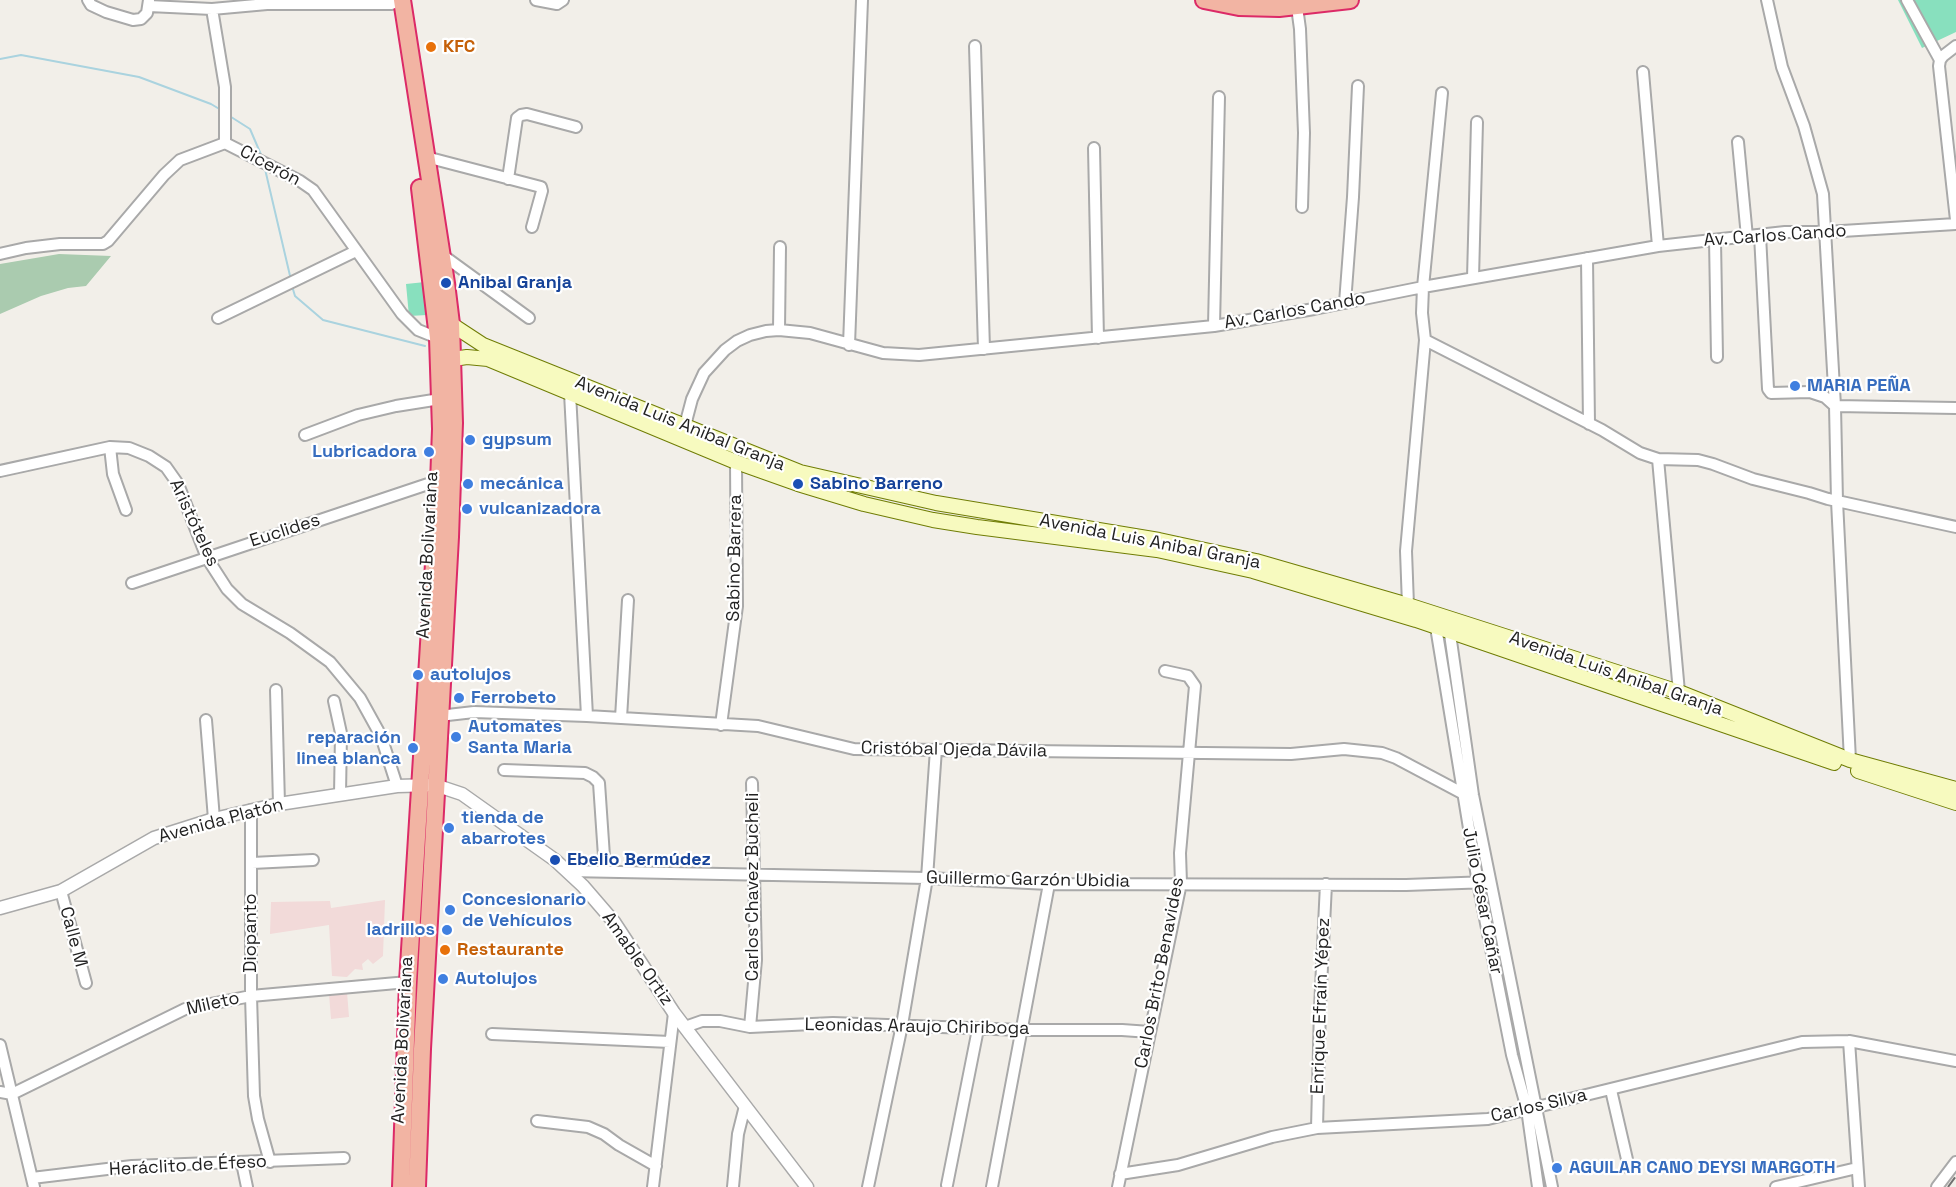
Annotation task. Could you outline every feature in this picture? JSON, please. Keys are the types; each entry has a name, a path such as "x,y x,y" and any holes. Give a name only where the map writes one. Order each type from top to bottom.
{"highway":[{"path":"1204,0 1239,7 1279,9 1350,0"},
{"name":"Avenida Bolivariana","path":"395,1 426,157 451,324 453,359 453,458 439,717 428,785 408,981 401,1187"},
{"name":"Avenida Bolivariana","path":"395,1 438,338 440,399 417,1187"}],"main road":[{"name":"Avenida Luis Anibal Granja","path":"451,324 492,349 800,472 936,503 1159,540 1256,561 1408,605 1442,622 1857,771 1956,802"},
{"name":"Avenida Luis Anibal Granja","path":"453,359 467,357 488,359 736,462 864,504 933,520 1157,550 1253,571 1442,622 1679,692 1850,760 1956,789"}],"street":[{"path":"88,0 91,5 99,9 133,20 141,19 147,13 149,3 212,9 267,4 395,1"},
{"path":"536,0 557,4 562,0"},
{"path":"849,345 862,0"},
{"path":"1767,0 1782,67 1804,126 1823,194 1835,406 1837,501 1850,760"},
{"path":"1907,0 1940,60"},
{"path":"1297,7 1304,133 1302,207"},
{"path":"212,9 225,87 225,143"},
{"path":"975,46 984,349"},
{"path":"1956,46 1942,56 1939,66 1956,222"},
{"path":"1643,72 1658,246"},
{"path":"1345,303 1358,86"},
{"path":"1408,605 1406,551 1425,340 1422,313 1423,287 1442,93"},
{"path":"1214,326 1219,97"},
{"path":"508,179 517,118 527,114 576,127"},
{"path":"1473,278 1477,122"},
{"path":"1738,142 1747,237"},
{"name":"Cicerón","path":"0,254 60,244 103,244 180,160 225,143 300,181 313,190 402,314 418,330 438,338"},
{"path":"1094,148 1098,338"},
{"path":"426,157 541,187 542,191 532,227"},
{"name":"Av. Carlos Cando","path":"681,439 692,399 704,373 725,350 750,335 779,330 810,333 883,353 919,355 1214,326 1658,246 1785,232 1826,232 1956,222"},
{"path":"1760,235 1768,389 1771,393 1810,392 1825,397 1835,406 1956,408"},
{"path":"1715,240 1717,357"},
{"path":"779,330 780,247"},
{"path":"218,318 356,251"},
{"path":"441,254 529,318"},
{"path":"1587,258 1588,424"},
{"path":"1425,340 1640,453 1658,459 1698,460 1753,479 1837,501 1956,527"},
{"path":"570,393 587,716"},
{"path":"305,435 358,415 440,399"},
{"path":"110,447 113,474 126,510"},
{"name":"Aristóteles","path":"0,471 110,447 129,448 149,456 166,467 183,495 207,558 227,589 242,604 290,633 330,662 360,698 381,736 397,786"},
{"path":"1658,459 1679,692"},
{"name":"Sabino Barrera","path":"721,725 736,606 736,462"},
{"name":"Euclides","path":"132,583 431,483 439,483"},
{"path":"621,718 628,600"},
{"name":"Julio César Cañar","path":"1442,622 1462,793 1483,883"},
{"name":"Julio César Cañar","path":"1442,622 1473,795 1483,883 1512,1055 1532,1108 1552,1187"},
{"name":"Carlos Brito Benavides","path":"1118,1187 1181,883 1180,853 1195,686 1188,676 1165,671"},
{"path":"276,690 279,804"},
{"path":"334,701 341,734 340,795"},
{"name":"Cristóbal Ojeda Dávila","path":"439,717 474,712 758,726 854,749 1291,754 1344,749 1382,753 1396,758 1462,793"},
{"path":"206,720 214,819"},
{"path":"868,1187 902,1025 927,878 936,749"},
{"path":"504,770 585,773 593,777 599,783 605,871"},
{"name":"Carlos Chavez Bucheli","path":"750,1027 756,960 752,783"},
{"name":"Avenida Platón","path":"0,908 61,891 154,838 214,819 279,804 397,786 428,785"},
{"name":"Amable Ortiz","path":"428,785 462,794 568,871 614,922 674,1013 807,1187"},
{"name":"Diopanto","path":"251,810 251,996 254,1096 270,1162"},
{"path":"252,863 313,860"},
{"name":"Guillermo Garzón Ubidia","path":"568,871 927,878 1049,884 1483,883"},
{"path":"992,1187 1049,884"},
{"name":"Enrique Efraín Yépez","path":"1317,1128 1318,1038 1326,884"},
{"name":"Calle M","path":"61,891 86,983"},
{"name":"Mileto","path":"12,1094 184,1009 251,996 408,981"},
{"path":"653,1187 674,1013"},
{"name":"Leonidas Araujo Chiriboga","path":"685,1027 702,1021 720,1021 750,1027 832,1023 978,1029 1150,1032"},
{"path":"947,1185 978,1029"},
{"path":"492,1034 670,1042"},
{"path":"1849,1041 1859,1187"},
{"name":"Carlos Silva","path":"1120,1174 1178,1165 1272,1137 1317,1128 1488,1119 1802,1042 1849,1041 1956,1060"},
{"path":"0,1045 33,1182"},
{"path":"1611,1090 1629,1168"},
{"path":"0,1092 12,1094"},
{"path":"733,1187 738,1134 745,1106"},
{"name":"Julio César Cañar","path":"1532,1108 1538,1187"},
{"path":"537,1121 588,1127 604,1134 656,1166"},
{"name":"Heráclito de Éfeso","path":"33,1182 132,1166 344,1158"},
{"path":"1937,1187 1956,1162"},
{"path":"242,1163 247,1187"},
{"path":"1776,1187 1857,1168"}],"shaded area":[{"path":"385,900 383,956 373,964 368,959 362,964 363,970 355,969 347,977 332,976 329,925 270,934 271,902 330,901 331,908"},
{"path":"347,992 349,1017 331,1019 329,994"}],"green space":[{"path":"1898,0 1956,0 1956,32 1922,48"},
{"path":"59,254 111,256 86,286 68,288 41,296 0,314 0,264"},
{"path":"425,282 427,315 409,316 406,284"}],"waterway":[{"path":"0,59 21,55 139,77 211,104 221,110"},
{"path":"228,115 250,129 262,157"},
{"path":"265,169 291,280"},
{"path":"292,286 295,296 323,320 425,346"}],"railway":[{"path":"1948,1187 1956,1176"}],"place":[{"name":"KFC","path":"431,47"},
{"name":"Anibal Granja","path":"446,283"},
{"name":"MARIA PEÑA","path":"1795,386"},
{"name":"gypsum","path":"470,440"},
{"name":"Lubricadora","path":"429,452"},
{"name":"mecánica","path":"468,484"},
{"name":"Sabino Barreno","path":"798,484"},
{"name":"vulcanizadora","path":"467,509"},
{"name":"autolujos","path":"418,675"},
{"name":"Ferrobeto","path":"459,698"},
{"name":"Automates Santa Maria","path":"456,737"},
{"name":"reparación linea blanca","path":"413,748"},
{"name":"tienda de abarrotes","path":"449,828"},
{"name":"Ebelio Bermúdez","path":"555,860"},
{"name":"Concesionario de Vehículos","path":"450,910"},
{"name":"ladrillos","path":"447,930"},
{"name":"Restaurante","path":"445,950"},
{"name":"Autolujos","path":"443,979"},
{"name":"AGUILAR CANO DEYSI MARGOTH","path":"1557,1168"}]}
